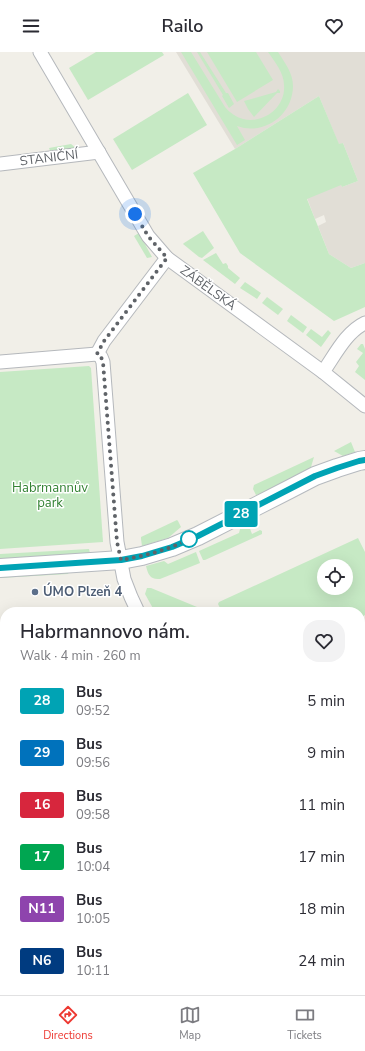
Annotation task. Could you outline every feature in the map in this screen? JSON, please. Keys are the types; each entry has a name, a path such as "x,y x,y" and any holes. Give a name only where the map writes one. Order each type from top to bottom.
{"main road":[{"path":"0,568 121,560 142,556 198,536 315,476 365,460"}],"street":[{"name":"ZÁBĚLSKÁ","path":"40,52 148,236 167,258 323,372 365,406"},
{"name":"STANIČNÍ","path":"0,164 99,152"},
{"path":"97,354 104,341 167,258"},
{"path":"323,372 349,335 365,323"},
{"path":"0,362 97,354 101,357 103,362 117,542 126,586 136,607"}],"shaded area":[{"path":"176,52 365,52 365,263 351,268 329,254 318,226 326,222 324,215 315,219 307,198 341,184 342,187 358,181 343,143 339,145 319,96 235,149"}],"green space":[{"path":"96,52 162,52 164,55 88,100 69,68"},
{"path":"181,52 191,52 229,111 240,118 251,120 259,119 272,112 277,107 284,93 284,81 279,68 268,52 278,52 288,68 293,81 292,96 288,106 275,121 267,125 257,128 237,126 245,140 237,145"},
{"path":"197,52 200,52 226,93 228,93 234,104 229,108 222,96 223,95"},
{"path":"207,52 256,52 273,80 237,102"},
{"path":"278,89 280,93 277,93 254,117 244,101 276,92"},
{"path":"188,93 207,125 132,170 113,139"},
{"path":"319,96 339,144 343,143 358,181 342,187 341,185 307,199 329,254 351,268 365,263 365,307 334,321 240,253 193,173 235,149"},
{"path":"71,144 76,148 51,153 49,148"},
{"path":"203,231 214,248 202,258 183,244"},
{"path":"139,233 152,257 147,258 134,236"},
{"path":"216,253 223,264 226,263 228,268 240,278 235,284 203,260"},
{"path":"245,282 261,293 257,299 240,288"},
{"path":"267,297 283,309 278,315 262,303"},
{"path":"291,315 307,327 303,333 287,321"},
{"path":"311,329 322,337 328,330 331,333 321,347 306,335"},
{"path":"361,344 363,344 365,349 365,380 355,372 359,366 356,362 363,353 357,349"},
{"name":"Habrmannův park","path":"89,366 91,368 103,542 0,549 0,372"},
{"path":"351,442 355,452 343,456 334,451"},
{"path":"314,457 311,467 272,491 256,495 253,489 254,485"},
{"path":"177,520 181,527 168,538 142,546 141,537"},
{"path":"249,526 252,534 260,530 262,531 262,534 203,560 199,551 239,533 240,529"},
{"path":"358,538 365,552 365,607 220,607 219,602"},
{"path":"89,549 90,553 0,561 0,554"},
{"path":"196,552 200,563 160,579 154,579 148,572 146,566 164,561 168,564"},
{"path":"69,572 68,574 0,578 0,575"},
{"path":"147,588 151,588 197,607 152,607 145,594"}],"bus line":[{"name":"28","path":"0,568 121,560 142,556 172,547 198,536 315,476 365,460"}],"place":[{"name":"ÚMO Plzeň 4","path":"35,592"}],"route":[{"path":"135,214 148,236 167,258 104,341 97,354 101,357 103,362 117,542 121,560 142,556 172,547 189,539"}]}
